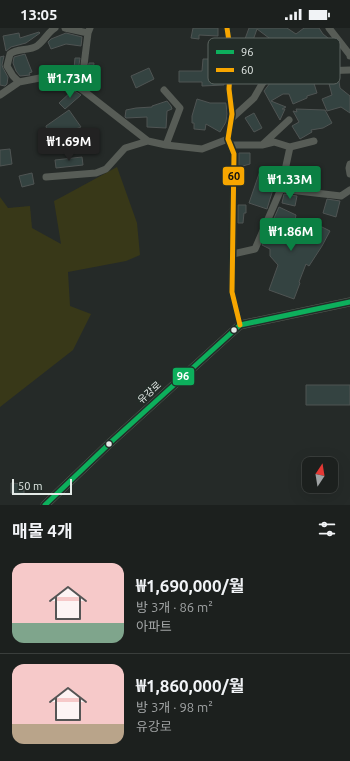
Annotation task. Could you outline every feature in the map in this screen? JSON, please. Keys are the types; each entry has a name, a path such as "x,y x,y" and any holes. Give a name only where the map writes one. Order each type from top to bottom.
{"main road":[{"path":"240,325 350,302"},
{"name":"유강로","path":"47,503 111,442 240,325"}],"street":[{"path":"19,82 7,66 10,54 14,50 23,50 36,47 43,41 51,30 56,28"},
{"path":"65,28 89,30 80,89"},
{"path":"227,28 228,38"},
{"path":"329,28 337,38"},
{"path":"340,42 350,56"},
{"path":"340,70 350,70"},
{"path":"0,95 19,82 45,77 60,78 80,89 148,141 166,145 202,149 230,142 262,145 274,142 290,147 314,140"},
{"path":"228,84 232,114 230,142 234,154 232,292 240,325"},
{"path":"231,119 254,98 262,84"},
{"path":"164,90 180,108 166,145"},
{"path":"262,145 289,120"},
{"path":"46,177 96,173 106,169 125,148 148,141"},
{"path":"233,254 255,249 281,189 290,147"},
{"path":"350,164 350,174"},
{"path":"281,189 341,196 350,190"}],"shaded area":[{"path":"117,167 137,223 140,255 126,261 68,272 70,306 91,314 73,350 0,407 0,197 8,208 30,206 32,228 61,244 54,201"}],"building":[{"path":"193,28 218,28 218,36 199,35 199,39 191,38"},
{"path":"249,28 287,28 296,34 304,28 319,28 328,38 269,38 257,29 254,38 245,38"},
{"path":"39,32 40,33 26,43 11,47 6,51 3,36 19,33 20,38"},
{"path":"66,33 82,37 81,46 66,44 51,49 48,42 51,39"},
{"path":"25,54 32,72 29,73 30,75 20,76 13,63 14,57"},
{"path":"4,56 2,65 8,77 7,84 5,86 0,85 0,57"},
{"path":"75,58 80,58 77,79 73,79"},
{"path":"203,59 208,59 208,84 224,85 202,86 202,82 179,82 179,71 202,71"},
{"path":"89,63 94,63 92,81 87,80"},
{"path":"149,68 154,79 136,88 131,76"},
{"path":"269,84 314,84 317,93 307,96 307,98 293,104 289,94 283,94 271,101 286,107 282,109 285,109 280,120 264,91"},
{"path":"329,84 339,84 340,88 350,96 350,113 341,107 327,111 322,99 332,95"},
{"path":"73,90 81,95 65,109 59,103"},
{"path":"197,99 210,103 226,103 226,122 220,132 206,124 205,130 194,129 192,116"},
{"path":"167,101 172,109 167,111 166,128 147,127 147,117 125,117 126,110 152,107"},
{"path":"296,109 325,110 332,123 323,128 311,130 312,132 300,139 292,126 299,122 293,111 297,112"},
{"path":"69,110 81,127 67,132 69,147 59,148 58,139 50,144 46,126"},
{"path":"254,113 262,128 254,132 245,118"},
{"path":"10,149 12,164 0,166 0,150"},
{"path":"239,153 250,153 250,164 239,167"},
{"path":"82,157 83,165 56,168 55,160"},
{"path":"260,171 277,176 267,209 249,203"},
{"path":"32,173 34,184 22,187 19,176"},
{"path":"284,194 297,196 295,206 282,203"},
{"path":"327,199 340,201 336,217 323,213"},
{"path":"238,205 246,205 246,213 244,213 243,223 238,223"},
{"path":"279,207 296,215 293,229 309,244 318,225 330,231 309,266 306,264 294,299 269,290 278,265 270,256 270,249 262,245"},
{"path":"306,385 350,385 350,405 306,405"},
{"path":"11,483 24,484 24,494 11,493"}],"transit line":[{"name":"60","path":"227,28 228,38"},
{"name":"60","path":"229,84 232,114 228,139 234,154 232,292 240,325"},
{"name":"96","path":"45,505 111,442 240,325 350,302"}]}
